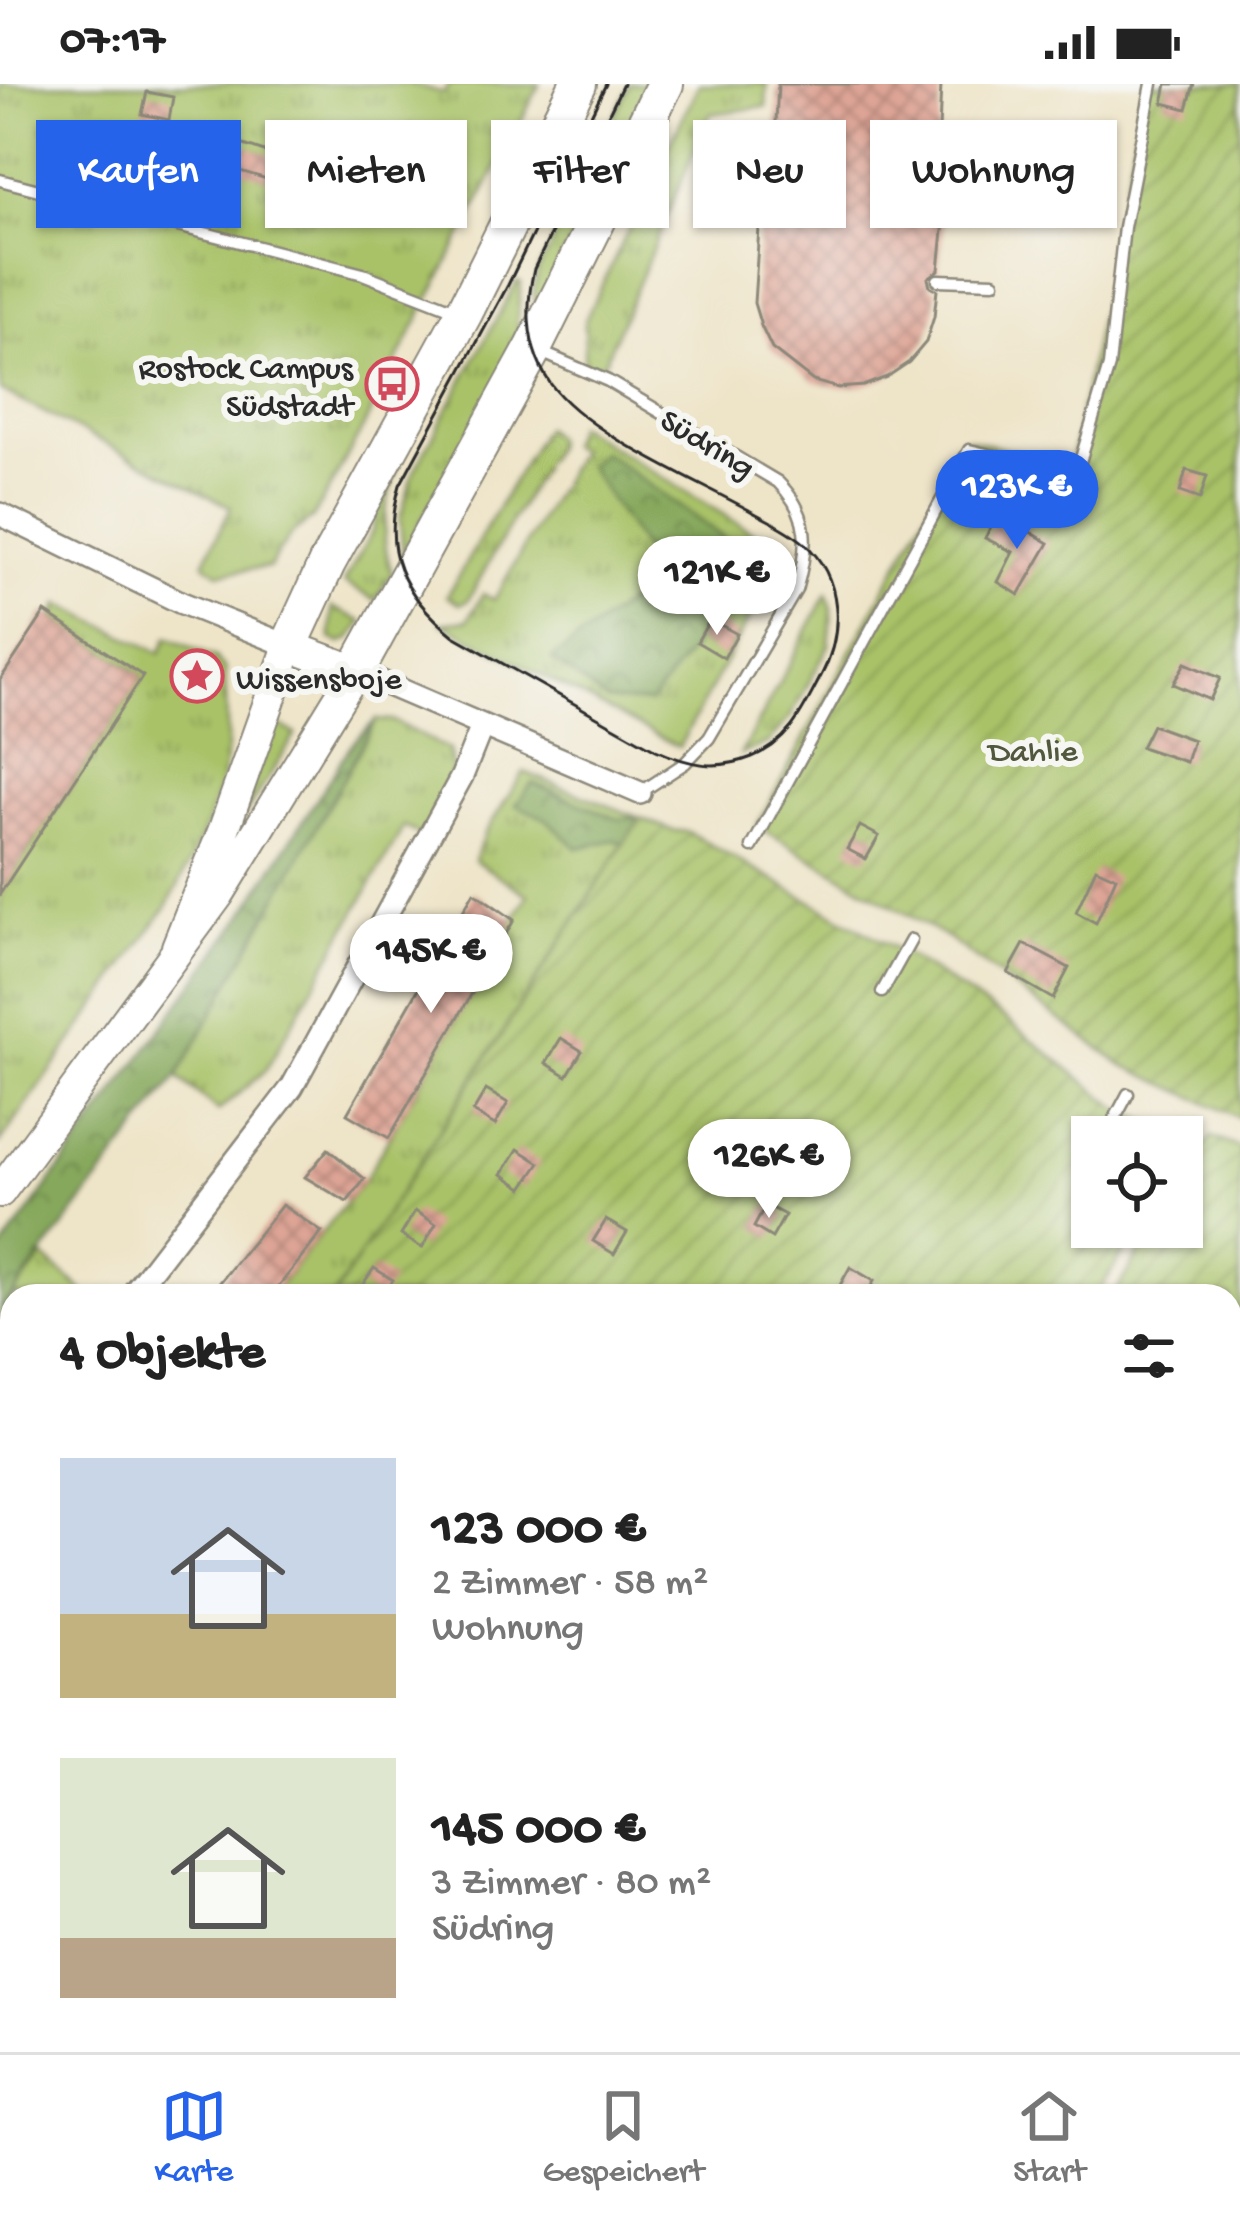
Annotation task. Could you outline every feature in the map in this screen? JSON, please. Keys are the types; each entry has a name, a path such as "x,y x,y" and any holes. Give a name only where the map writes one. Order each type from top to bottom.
{"main road":[{"path":"177,947 224,829 265,706 327,563 464,314 578,84"},
{"path":"0,1192 219,894 356,671 533,349 665,84"},
{"name":"Südring","path":"289,646 356,671"}],"street":[{"path":"0,514 164,594 289,646"},
{"name":"Südring","path":"356,671 640,793"},
{"path":"140,1284 292,1087 462,776 482,725"}],"lane":[{"path":"752,848 969,449 1076,475 1109,365 1124,227 1152,84"},
{"path":"0,180 363,274 464,314"},
{"path":"938,280 994,282"},
{"name":"Südring","path":"533,349 608,381 778,482 798,502 803,522 803,567 796,590 709,738 686,763 640,793"},
{"path":"882,992 911,940"},
{"path":"1116,1116 1128,1094"}],"green space":[{"path":"0,84 410,84 444,93 449,84 540,84 521,120 491,120 491,179 467,226 467,120 265,120 265,228 466,228 313,518 291,534 269,567 219,573 204,563 231,507 0,390"},
{"path":"630,84 648,84 630,120 612,120"},
{"path":"699,84 767,84 766,107 693,120 693,154 669,210 669,146"},
{"name":"Dahlie","path":"1145,84 1240,84 1240,1118 1121,1064 947,938 757,826 966,438 1070,466"},
{"path":"559,228 577,228 535,314 538,271"},
{"path":"629,228 661,228 604,363 591,368 584,365 585,320"},
{"path":"517,281 521,283 517,322 522,340 403,554 400,519 414,471"},
{"path":"576,425 785,552 679,747 442,623 468,620 483,594 494,600 579,451 568,444"},
{"path":"544,428 554,437 553,447 468,600 460,604 447,596"},
{"path":"603,452 742,551 697,642 650,703 607,701 552,659 662,578 588,466"},
{"path":"397,469 385,521 392,573 375,600 344,583 372,532 380,501"},
{"path":"827,594 832,609 829,645 791,716 768,743 741,754"},
{"path":"60,604 160,653 168,637 215,658 225,669 225,765 196,849 167,906 0,1143 0,894 143,676 53,617"},
{"path":"332,607 363,622 341,643 331,638"},
{"path":"376,720 393,721 449,750 453,770 423,837 404,826 266,1070 218,1111 177,1077"},
{"path":"376,720 177,1077 20,1284 0,1284 0,1252 242,917 351,745"},
{"path":"272,721 296,734 243,818"},
{"path":"524,772 640,818 342,1284 281,1284 365,1179 528,895 474,860 485,833"},
{"path":"532,783 618,819 640,818 671,830 655,853 614,840 577,848 546,819 516,805"},
{"path":"640,818 688,832 903,953 1006,1019 1119,1109 1135,1116 1071,1116 1071,1248 1126,1248 1103,1284 342,1284"},
{"path":"1211,1137 1240,1148 1240,1284 1120,1284 1142,1248 1203,1248 1203,1150"},
{"path":"43,1257 76,1284 22,1284"}],"building":[{"path":"778,84 941,84 939,120 870,120 870,228 943,228 939,270 928,278 937,290 926,342 887,377 838,388 813,381 772,349 761,326 754,303 759,228 846,228 846,120 776,120"},
{"path":"1167,84 1194,84 1187,109 1163,103"},
{"path":"147,92 173,97 169,120 142,114"},
{"path":"241,144 265,152 265,179 241,171"},
{"path":"1186,470 1207,476 1200,499 1180,492"},
{"path":"998,513 1049,543 1019,595 998,582 1013,552 985,538"},
{"path":"45,612 143,676 0,894 0,680"},
{"path":"710,619 737,634 724,658 697,642"},
{"path":"1185,663 1220,678 1210,700 1173,684"},
{"path":"1152,725 1193,740 1186,762 1141,747"},
{"path":"860,826 879,836 866,859 847,849"},
{"path":"1096,868 1116,877 1096,923 1076,912"},
{"path":"474,892 514,920 389,1138 347,1114"},
{"path":"1024,944 1069,968 1053,999 1008,973"},
{"path":"561,1038 582,1051 567,1076 546,1063"},
{"path":"486,1090 508,1103 495,1125 473,1112"},
{"path":"328,1149 365,1179 347,1202 305,1177"},
{"path":"518,1149 540,1163 523,1188 502,1174"},
{"path":"282,1205 322,1232 281,1284 219,1284"},
{"path":"766,1205 785,1215 772,1238 754,1227"},
{"path":"415,1211 436,1224 422,1248 401,1235"},
{"path":"606,1220 627,1232 614,1254 593,1241"},
{"path":"850,1267 874,1281 872,1284 841,1284"},
{"path":"374,1268 393,1280 390,1284 363,1284"}],"tram line":[{"path":"606,84 508,285 400,485 395,551 409,587 454,636 656,750 692,762 727,764 765,751 794,724 828,659 836,606 826,572 804,543 588,420 550,383 536,356 529,313 534,269 623,84"}],"place":[{"name":"Rostock Campus Südstadt","path":"392,384"},
{"name":"Wissensboje","path":"197,676"}]}
